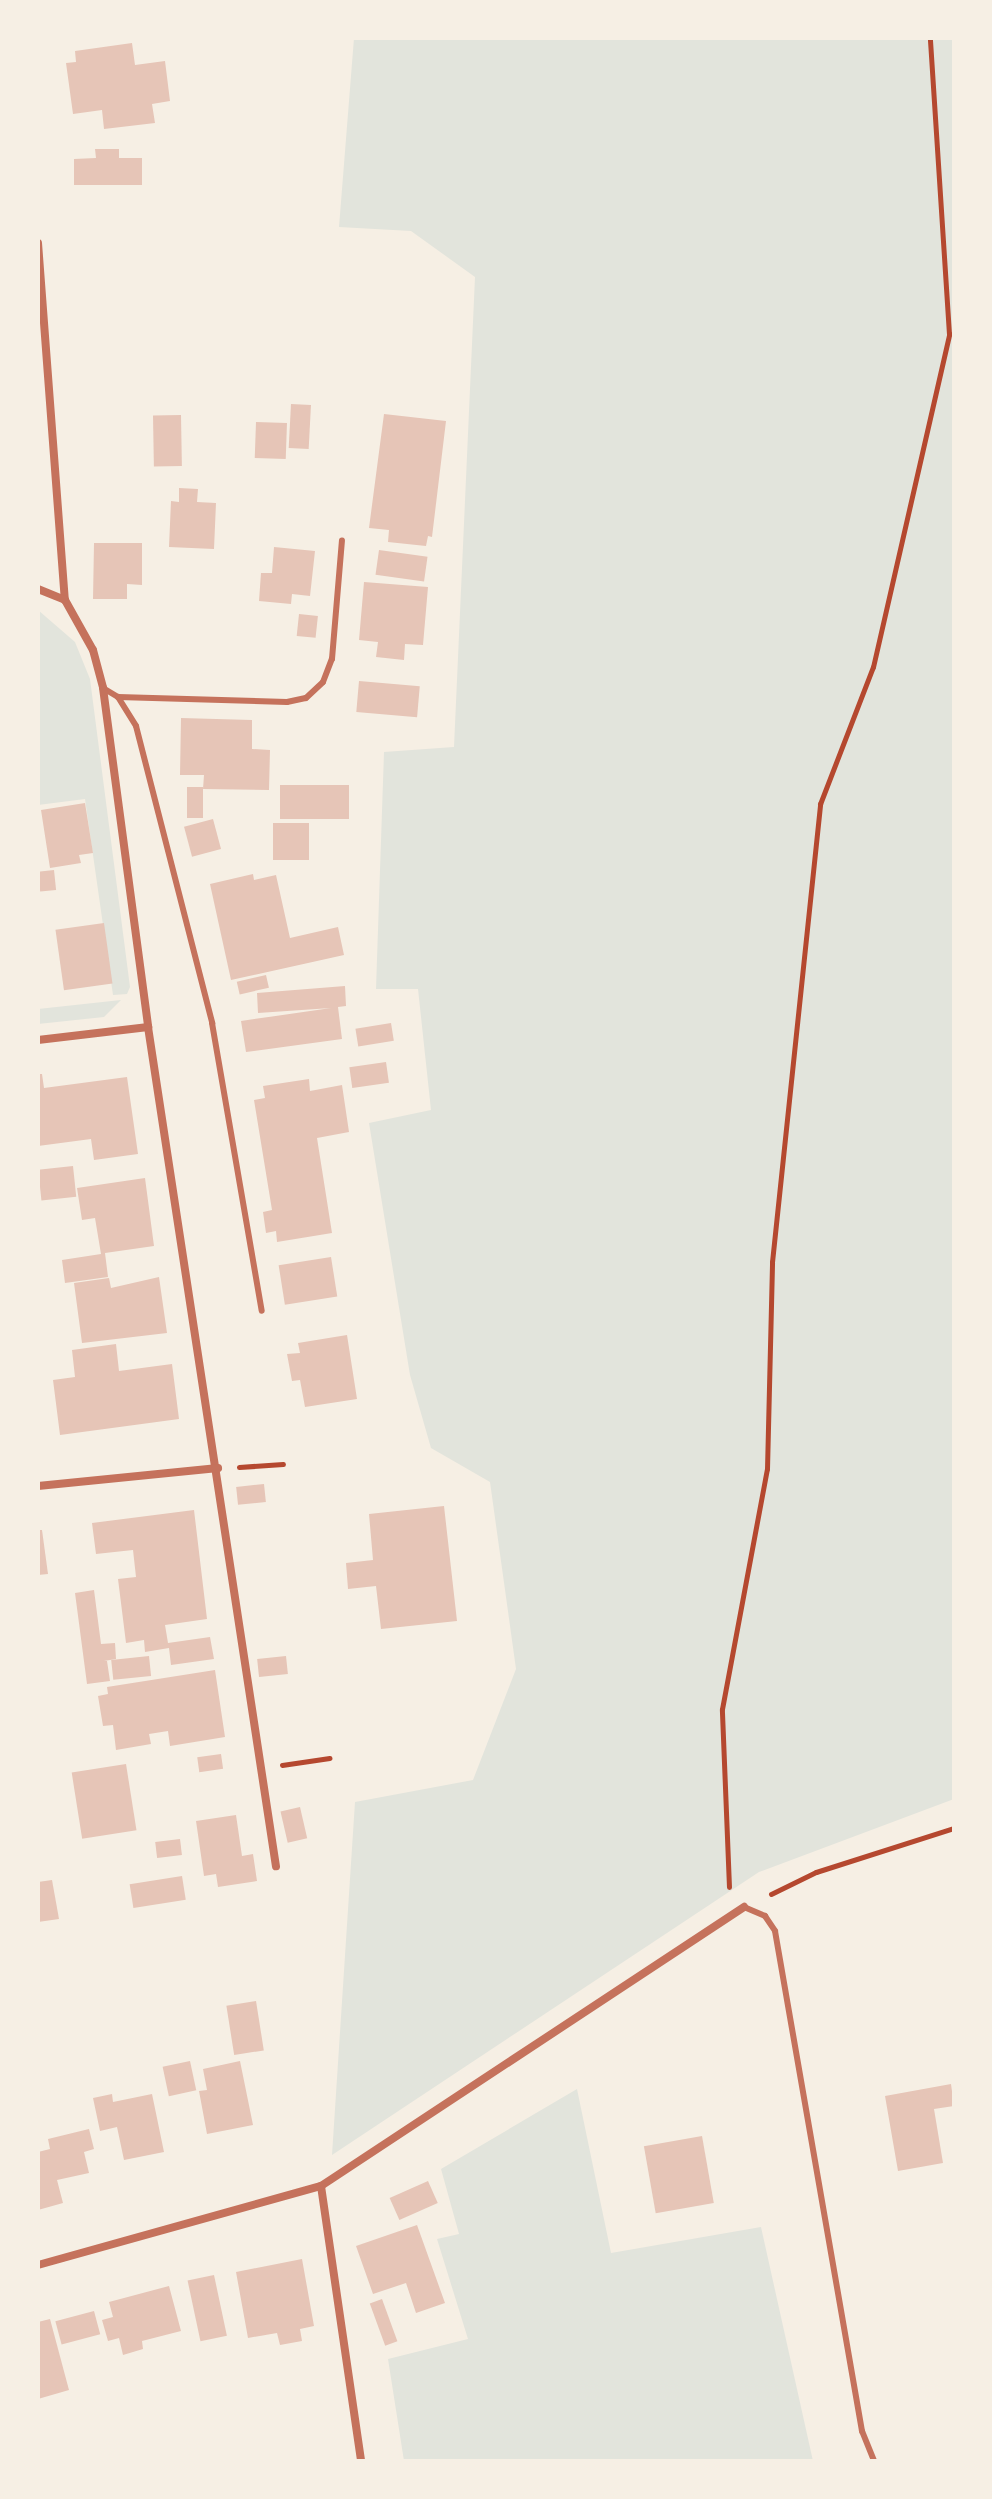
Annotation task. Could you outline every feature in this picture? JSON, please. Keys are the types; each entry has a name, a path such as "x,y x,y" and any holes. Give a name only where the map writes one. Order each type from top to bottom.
{"street":[{"path":"38,243 65,600 93,650 103,688 148,1027 218,1468 276,1866"},
{"path":"38,589 65,600"},
{"path":"38,1040 148,1027"},
{"path":"38,1486 218,1468"},
{"path":"38,2265 321,2186 744,1907"},
{"path":"321,2186 361,2461"}],"lane":[{"path":"118,697 287,702 306,698 323,682 332,659 342,540"},
{"path":"103,688 118,697 136,726 212,1023 262,1311"},
{"path":"744,1907 765,1916 775,1931 862,2431 874,2461"}],"path":[{"path":"730,1916 722,1709 767,1469 772,1262 820,804 873,667 949,334 930,38"},
{"path":"241,1467 283,1464"},
{"path":"288,1764 329,1758"},
{"path":"744,1907 816,1872 954,1828"}],"shaded area":[{"path":"354,38 954,38 954,1799 759,1872 332,2155 355,1802 473,1780 516,1669 490,1482 431,1448 410,1375 369,1123 431,1110 418,989 376,989 384,752 454,747 475,277 411,231 339,227"},
{"path":"38,610 75,642 90,679 130,987 127,994 113,995 85,799 38,805"},
{"path":"121,1000 104,1017 38,1024 38,1009"},
{"path":"577,2089 611,2253 761,2227 813,2461 404,2461 388,2359 468,2339 437,2239 459,2234 441,2169"}],"building":[{"path":"132,43 135,65 165,61 170,101 152,104 155,123 104,129 102,110 73,114 66,63 76,62 75,51"},
{"path":"95,149 119,149 119,158 142,158 142,185 74,185 74,159 96,158"},
{"path":"291,404 311,405 309,449 289,448"},
{"path":"384,414 446,421 432,537 428,536 426,546 388,542 389,530 369,528"},
{"path":"153,415 181,415 182,466 154,466"},
{"path":"256,422 287,423 286,459 255,458"},
{"path":"179,488 198,489 197,502 216,503 214,549 169,547 171,501 179,502"},
{"path":"94,543 142,543 142,585 127,584 127,599 93,599"},
{"path":"274,547 315,551 310,596 292,594 291,604 259,601 261,573 272,573"},
{"path":"379,550 428,557 424,582 376,575"},
{"path":"364,582 428,587 423,645 405,644 404,660 376,657 378,642 359,640"},
{"path":"299,614 318,616 316,638 297,636"},
{"path":"359,681 420,686 417,717 356,712"},
{"path":"181,718 252,720 252,749 270,750 269,790 203,789 204,775 180,775"},
{"path":"280,785 349,785 349,819 280,819"},
{"path":"187,787 203,787 203,818 187,818"},
{"path":"85,803 93,853 79,855 81,863 50,868 41,810"},
{"path":"213,819 221,849 192,857 184,827"},
{"path":"273,823 309,823 309,860 273,860"},
{"path":"54,870 56,890 40,892 38,872"},
{"path":"253,874 254,880 276,875 290,938 338,927 344,955 231,980 210,884"},
{"path":"104,923 112,983 64,990 55,930"},
{"path":"266,975 269,988 240,994 237,982"},
{"path":"345,986 346,1006 338,1007 342,1039 246,1052 241,1021 331,1008 258,1013 257,993"},
{"path":"391,1023 394,1041 358,1046 355,1029"},
{"path":"386,1062 389,1083 352,1088 349,1067"},
{"path":"38,1074 42,1074 44,1088 127,1077 138,1154 94,1160 91,1139 38,1146"},
{"path":"309,1079 310,1091 342,1085 349,1132 317,1138 332,1233 277,1242 276,1231 266,1233 263,1212 272,1210 254,1100 265,1098 263,1086"},
{"path":"73,1166 76,1197 41,1200 38,1170"},
{"path":"145,1178 154,1246 105,1253 108,1277 65,1283 62,1260 101,1254 95,1218 82,1220 77,1188"},
{"path":"331,1257 337,1297 285,1305 279,1265"},
{"path":"159,1277 167,1333 82,1343 74,1283 109,1278 111,1288"},
{"path":"347,1335 357,1399 305,1407 300,1380 292,1381 287,1354 300,1353 298,1343"},
{"path":"116,1344 119,1371 172,1364 179,1419 60,1435 53,1380 75,1377 72,1350"},
{"path":"264,1484 266,1502 238,1505 236,1487"},
{"path":"444,1506 457,1621 381,1629 376,1586 348,1589 346,1563 373,1560 369,1514"},
{"path":"194,1510 207,1619 165,1625 168,1643 210,1637 214,1659 171,1665 169,1648 145,1652 144,1640 126,1643 118,1579 136,1577 133,1550 96,1554 92,1523"},
{"path":"38,1530 42,1530 48,1574 38,1575"},
{"path":"94,1590 101,1644 115,1643 116,1659 104,1661 107,1661 110,1681 87,1684 75,1593"},
{"path":"149,1656 151,1676 113,1680 111,1660"},
{"path":"286,1656 288,1674 259,1677 257,1659"},
{"path":"215,1670 225,1737 170,1746 168,1731 149,1734 151,1744 116,1750 113,1725 103,1726 98,1696 108,1694 107,1687"},
{"path":"221,1754 223,1769 199,1772 197,1757"},
{"path":"126,1764 136,1830 82,1839 72,1773"},
{"path":"300,1807 307,1838 288,1843 281,1811"},
{"path":"236,1815 242,1856 253,1854 257,1881 218,1887 216,1874 204,1876 196,1821"},
{"path":"180,1839 182,1855 157,1858 155,1842"},
{"path":"182,1876 186,1900 133,1908 130,1884"},
{"path":"52,1880 59,1919 38,1922 38,1882"},
{"path":"256,2001 264,2050 234,2055 226,2006"},
{"path":"190,2061 196,2090 169,2096 163,2067"},
{"path":"240,2061 253,2125 207,2134 199,2091 207,2090 203,2069"},
{"path":"951,2084 954,2106 934,2109 943,2163 898,2171 885,2096"},
{"path":"112,2094 113,2102 152,2094 164,2152 124,2160 117,2127 100,2131 93,2098"},
{"path":"89,2129 94,2149 84,2152 89,2173 57,2180 63,2203 38,2210 38,2152 50,2149 48,2139"},
{"path":"702,2136 714,2203 656,2213 644,2146"},
{"path":"428,2181 438,2203 399,2220 390,2198"},
{"path":"417,2225 445,2303 416,2313 406,2283 373,2294 356,2246"},
{"path":"302,2259 314,2326 300,2329 302,2341 280,2345 277,2333 248,2338 236,2272"},
{"path":"214,2275 227,2336 200,2341 188,2281"},
{"path":"169,2286 181,2331 142,2341 143,2349 123,2355 119,2338 108,2341 102,2320 113,2317 109,2302"},
{"path":"382,2299 397,2341 385,2346 370,2303"},
{"path":"94,2311 100,2334 62,2345 55,2321"},
{"path":"50,2319 69,2390 38,2399 38,2322"}]}
